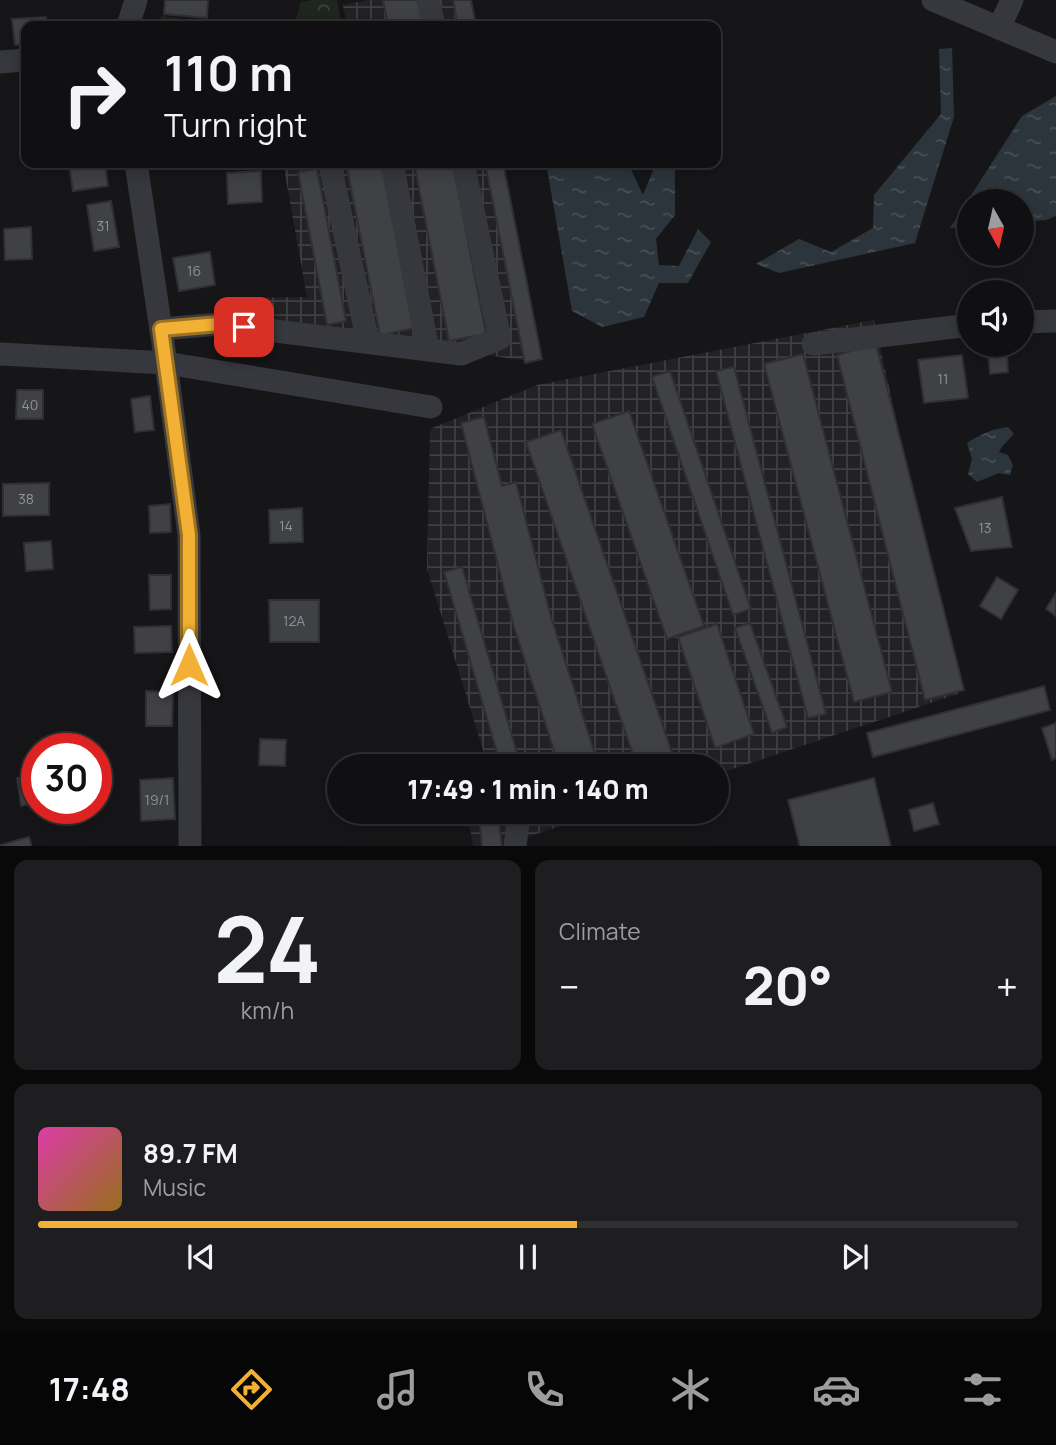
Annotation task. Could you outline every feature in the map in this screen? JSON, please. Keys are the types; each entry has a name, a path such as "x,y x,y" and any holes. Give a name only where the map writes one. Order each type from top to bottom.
{"street":[{"path":"130,21 136,0"},
{"path":"428,0 433,21"},
{"path":"933,0 1056,52"},
{"path":"999,28 1012,0"},
{"path":"0,62 21,60"},
{"path":"137,168 189,535 190,846"},
{"path":"392,168 428,350"},
{"path":"161,329 219,324 461,354 500,338 464,168"},
{"path":"331,170 368,342"},
{"path":"1034,322 1056,321"},
{"path":"813,344 957,327"},
{"path":"0,354 166,363 430,407"},
{"path":"515,846 518,824"}],"shaded area":[{"path":"368,0 461,0 465,21 346,21 343,5"},
{"path":"284,168 494,168 533,362 237,316 237,298 307,297"},
{"path":"874,320 958,694 729,770 729,754 484,754 427,569 430,429 537,385"},
{"path":"469,824 567,824 521,839 520,846 473,846"}],"green space":[{"path":"337,0 341,21 295,21 301,2"},
{"path":"162,16 195,21 159,21"}],"water":[{"path":"952,48 954,117 915,243 779,273 756,264 799,239 831,252 873,228 874,195 941,114 939,49"},
{"path":"1056,96 1056,216 1046,220 1034,221 1034,189 975,189 1022,116"},
{"path":"547,168 630,168 643,195 654,168 675,168 675,215 656,239 659,265 679,266 698,229 711,242 688,283 659,283 644,317 602,327 572,311"},
{"path":"957,217 957,228 950,228"},
{"path":"1008,427 1014,434 999,452 1008,455 1013,465 1010,475 999,473 977,482 968,474 972,459 967,443 987,432"}],"building":[{"path":"165,0 208,0 207,18 164,14"},
{"path":"383,0 421,0 425,21 387,21"},
{"path":"453,0 471,0 475,21 457,21"},
{"path":"46,17 46,21 21,21 21,44 15,45 12,19"},
{"path":"106,168 108,186 73,191 70,170"},
{"path":"347,168 385,168 416,328 380,335"},
{"path":"415,168 454,168 486,334 449,341"},
{"path":"486,168 504,168 542,359 525,363"},
{"path":"317,169 346,321 327,325 298,172"},
{"path":"261,171 262,202 228,204 227,173"},
{"path":"111,201 119,247 94,251 87,205"},
{"path":"31,227 32,259 5,260 4,229"},
{"path":"210,252 215,285 179,291 173,258"},
{"path":"876,344 964,690 925,700 837,355"},
{"path":"803,354 892,692 854,702 764,364"},
{"path":"962,357 968,398 924,403 918,360"},
{"path":"988,357 1007,357 1008,372 990,374"},
{"path":"734,367 826,714 808,718 716,371"},
{"path":"670,371 751,609 733,615 652,377"},
{"path":"17,390 43,390 43,419 16,419"},
{"path":"150,396 154,430 135,432 131,399"},
{"path":"629,411 704,626 667,639 592,424"},
{"path":"484,417 502,486 516,482 551,617 595,754 555,754 514,627 461,423"},
{"path":"561,430 673,754 633,754 526,442"},
{"path":"49,483 49,515 3,516 3,484"},
{"path":"1002,497 1012,547 971,551 955,508"},
{"path":"170,504 171,532 150,533 149,506"},
{"path":"302,508 303,542 270,543 269,510"},
{"path":"51,541 53,569 26,571 24,543"},
{"path":"462,567 517,754 497,754 444,572"},
{"path":"149,575 171,575 171,609 150,610"},
{"path":"997,577 1018,590 1001,619 980,606"},
{"path":"1056,593 1056,616 1046,609"},
{"path":"269,600 319,600 319,642 270,642"},
{"path":"750,623 787,727 772,733 735,628"},
{"path":"717,624 754,734 715,748 678,637"},
{"path":"171,626 172,652 135,653 134,627"},
{"path":"1044,686 1050,710 873,757 867,733"},
{"path":"146,691 173,692 172,726 146,726"},
{"path":"1056,723 1056,758 1052,760 1042,728"},
{"path":"260,739 286,740 285,766 259,765"},
{"path":"17,778 21,778 21,806"},
{"path":"173,778 175,819 141,821 140,780"},
{"path":"874,778 891,846 800,846 788,800"},
{"path":"933,803 939,824 914,831 909,810"},
{"path":"480,824 499,824 502,846 482,846"},
{"path":"29,837 32,846 0,846"}],"route":[{"path":"189,665 189,535 161,329 219,324 244,327"}]}
